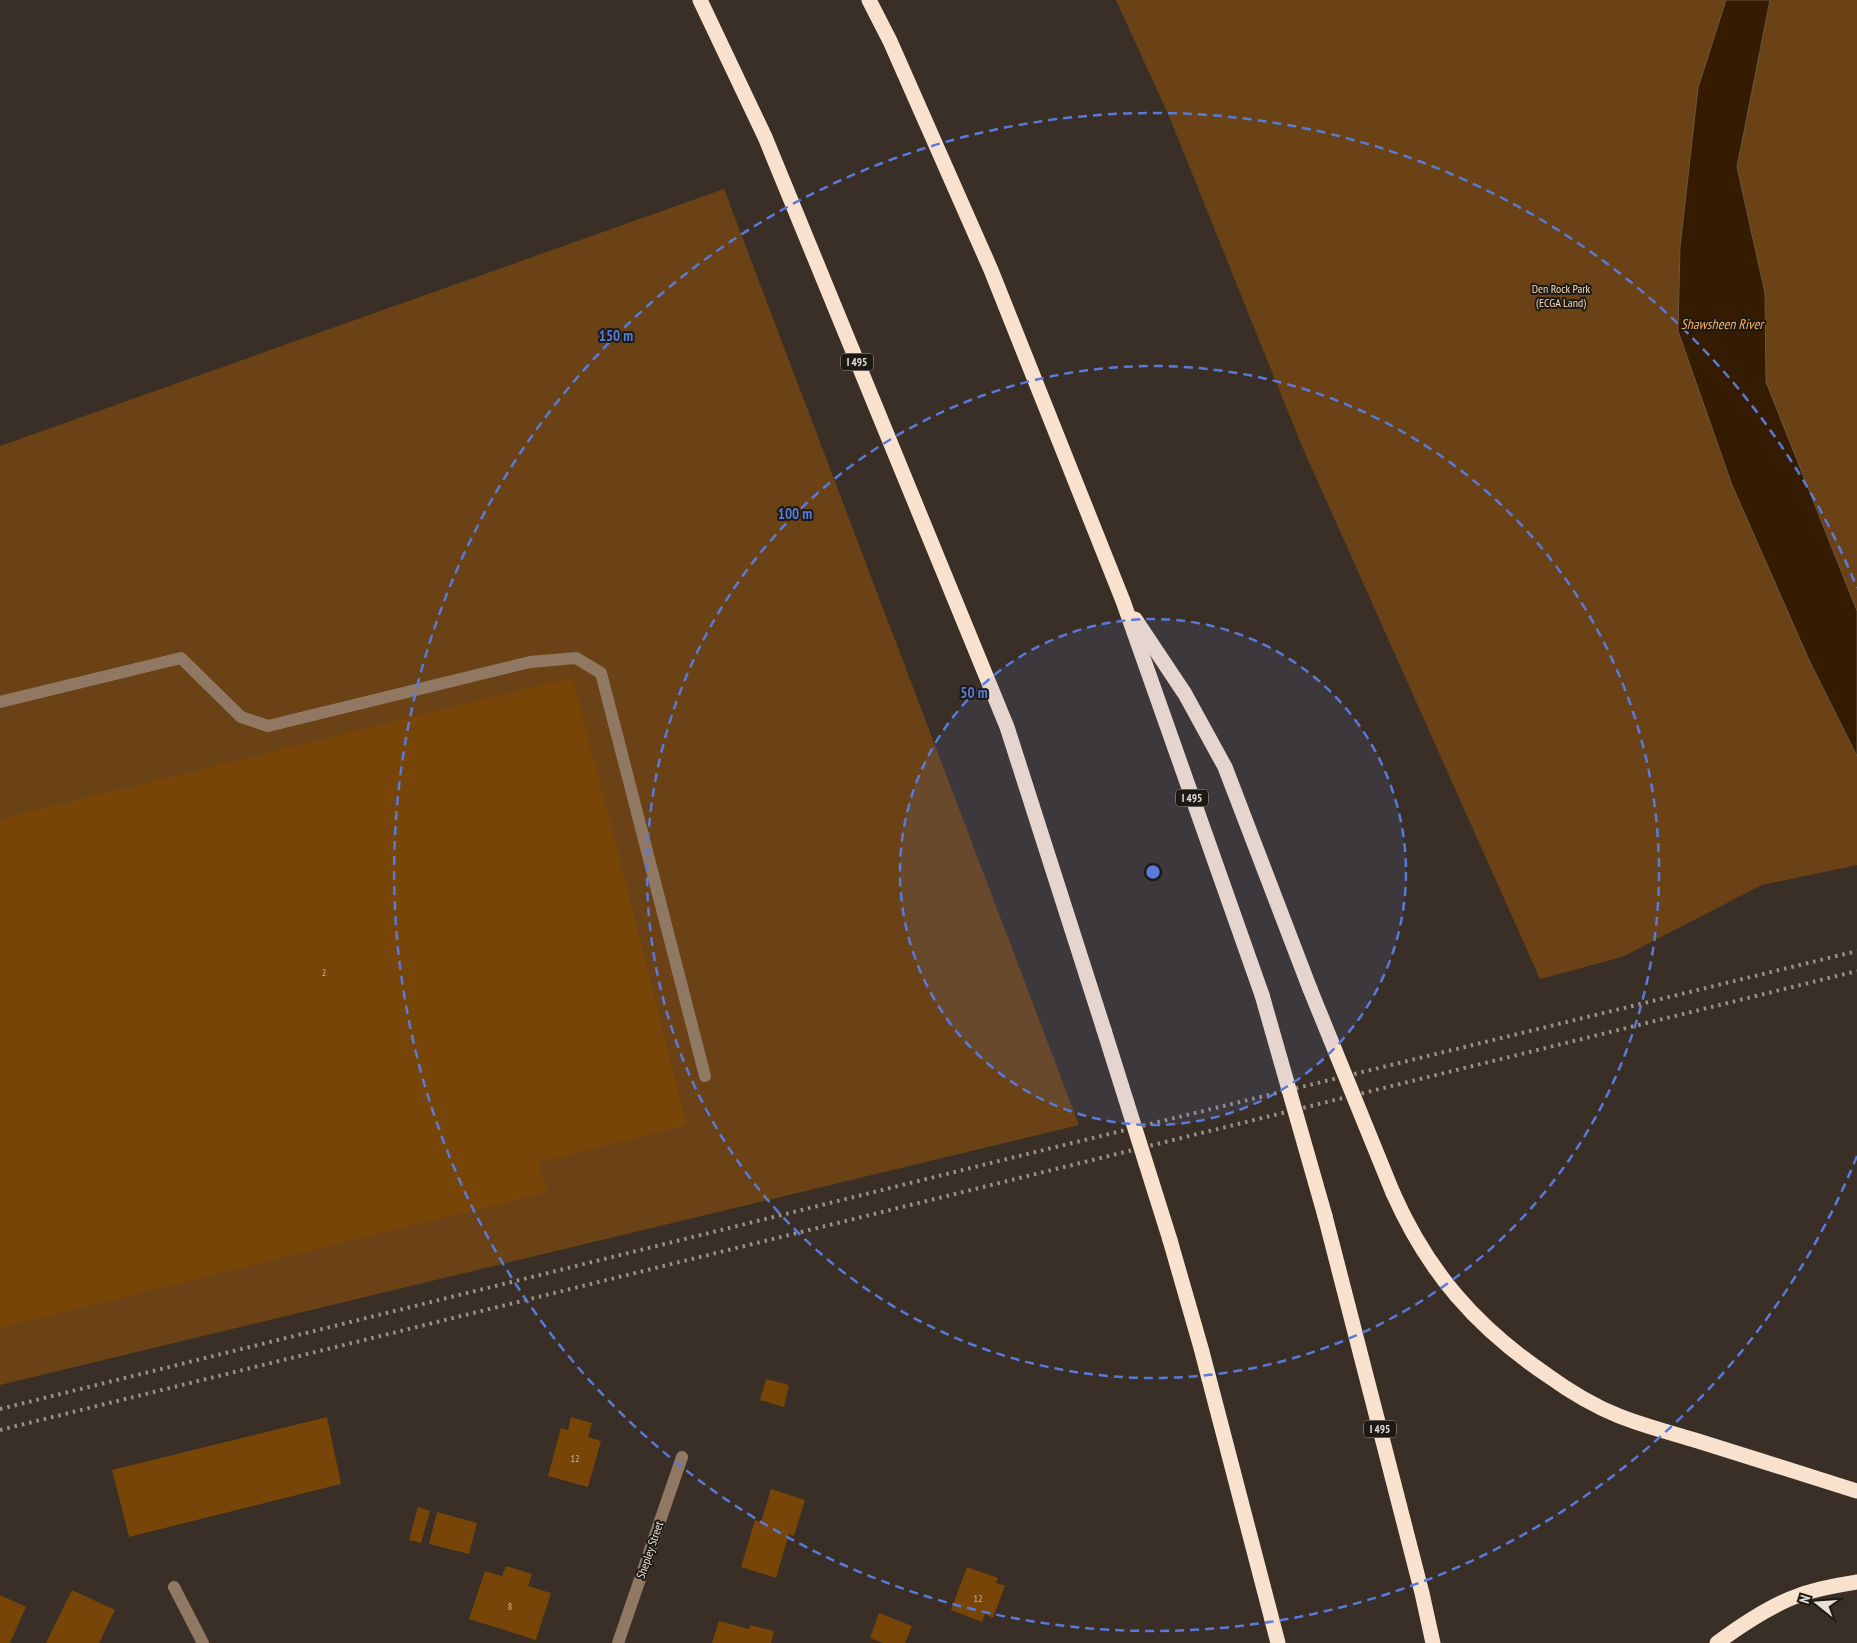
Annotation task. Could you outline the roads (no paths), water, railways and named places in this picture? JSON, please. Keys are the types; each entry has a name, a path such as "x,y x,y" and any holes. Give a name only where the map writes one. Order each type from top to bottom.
{"highway":[{"name":"I 495","path":"700,0 765,137 1007,727 1170,1240 1201,1348 1278,1643"},
{"name":"I 495","path":"869,0 890,41 991,270 1123,601 1262,996 1325,1216 1422,1593 1433,1643"},
{"path":"1123,601 1186,694 1226,767 1310,989 1393,1193 1405,1221 1441,1277 1462,1302 1508,1348 1562,1386 1619,1416 1857,1491"},
{"path":"1717,1643 1754,1618 1799,1595 1857,1582"}],"street":[{"path":"0,702 181,658 241,717 268,726 530,662 576,658 600,673 705,1076"},
{"name":"Shepley Street","path":"618,1643 682,1456"},
{"path":"174,1587 202,1643"}],"water":[{"name":"Shawsheen River","path":"1726,0 1770,0 1737,167 1765,293 1766,382 1857,611 1857,756 1809,660 1732,485 1678,331 1680,247 1698,88"}],"railway":[{"path":"0,1409 1011,1158 1857,951"},
{"path":"0,1430 1857,971"}],"park label":[{"name":"Den Rock Park (ECGA Land)","path":"1561,296"}]}
